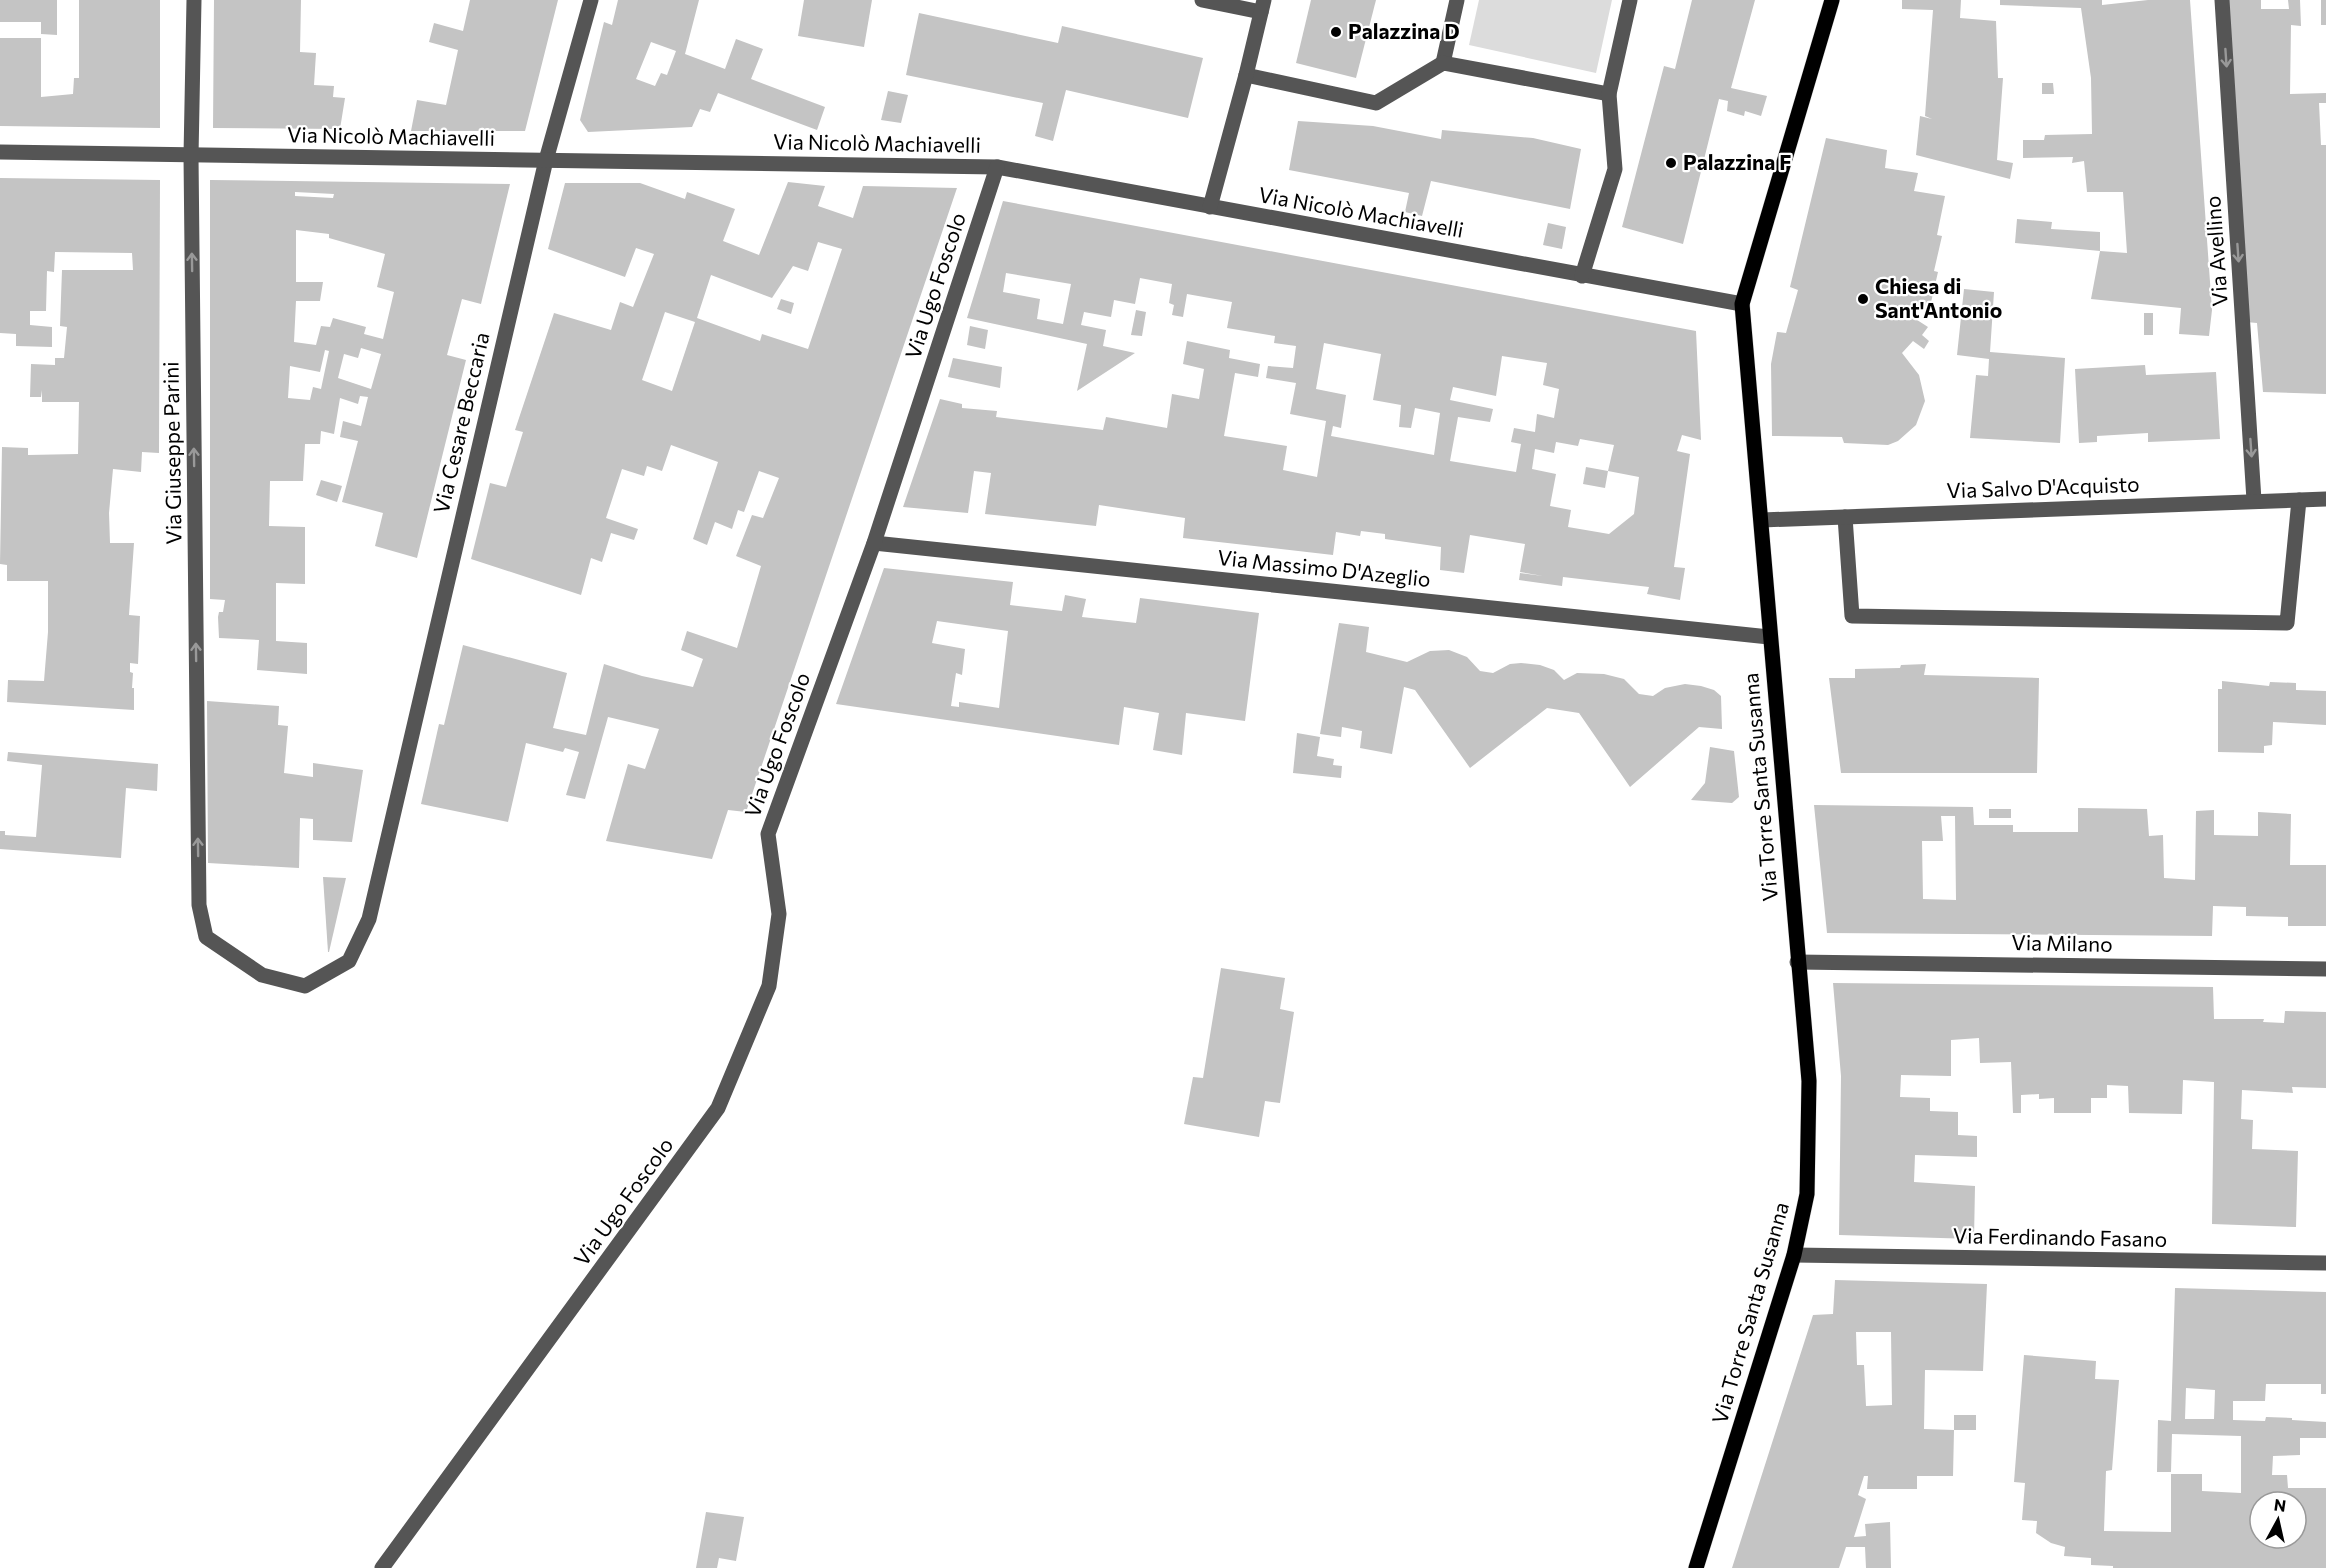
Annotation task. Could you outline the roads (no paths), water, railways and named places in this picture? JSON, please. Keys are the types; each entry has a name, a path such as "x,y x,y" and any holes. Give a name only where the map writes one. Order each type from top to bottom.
{"main road":[{"name":"Via Torre Santa Susanna","path":"1696,1568 1794,1255 1807,1194 1809,1081 1742,304 1832,0"}],"street":[{"name":"Via Giuseppe Parini","path":"194,0 191,156 199,905 206,937 262,975 305,986 349,961 369,919 381,856"},
{"name":"Via Cesare Beccaria","path":"381,856 546,160 591,0"},
{"path":"1202,0 1262,6 1210,207"},
{"path":"1443,63 1457,0"},
{"path":"1582,276 1615,169 1609,94 1630,0"},
{"name":"Via Avellino","path":"2223,0 2254,500"},
{"path":"1246,75 1376,103 1443,63 1609,94"},
{"name":"Via Nicolò Machiavelli","path":"0,152 997,167 1742,304"},
{"name":"Via Ugo Foscolo","path":"382,1568 718,1108 769,986 779,914 768,834 874,543 997,167"},
{"name":"Via Salvo D'Acquisto","path":"1762,520 2326,499"},
{"path":"1845,517 1852,616 2287,623 2299,500"},
{"name":"Via Massimo D'Azeglio","path":"874,543 1769,637"},
{"name":"Via Milano","path":"1797,962 2326,969"},
{"name":"Via Ferdinando Fasano","path":"1794,1255 2326,1263"}],"place":[{"name":"Palazzina D","path":"1336,32"},
{"name":"Palazzina F","path":"1671,163"},
{"name":"Chiesa di Sant'Antonio","path":"1863,299"}]}
